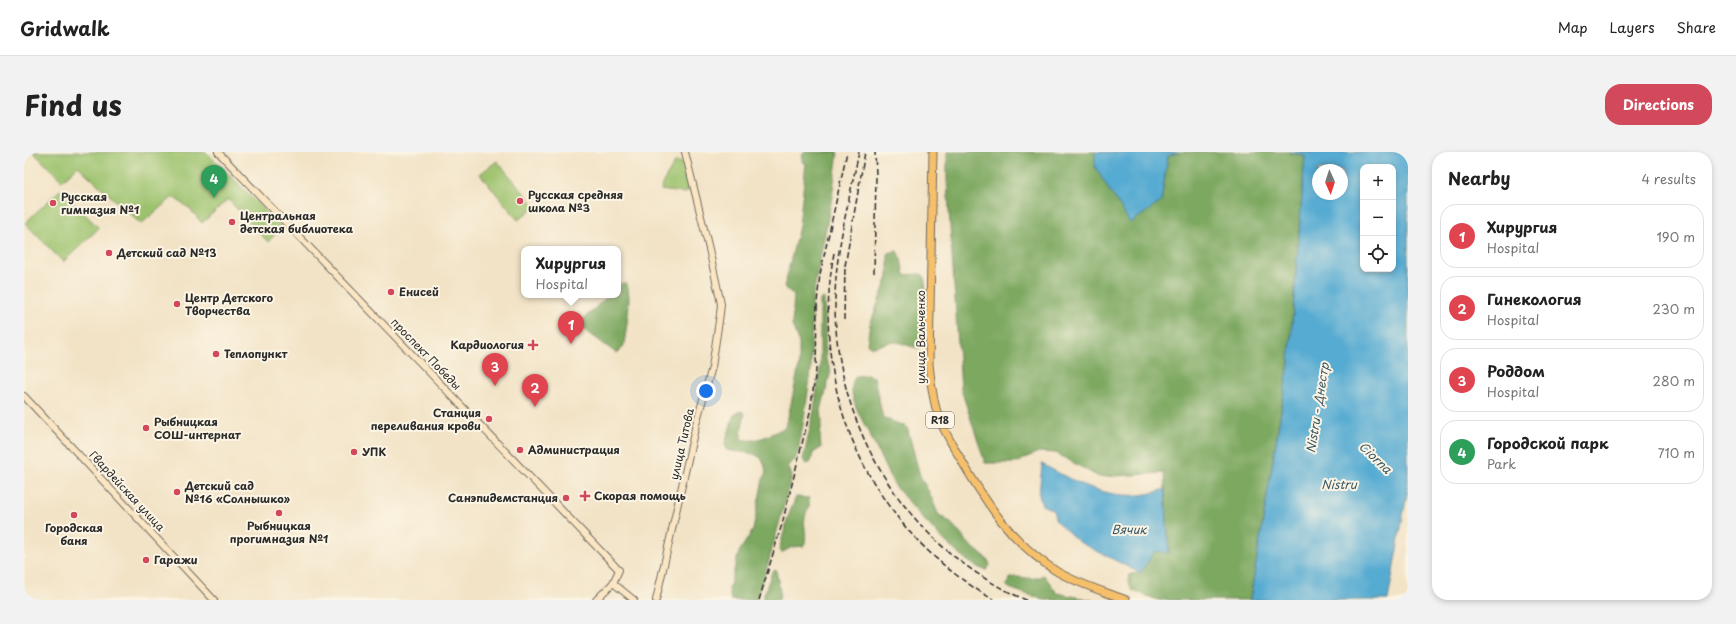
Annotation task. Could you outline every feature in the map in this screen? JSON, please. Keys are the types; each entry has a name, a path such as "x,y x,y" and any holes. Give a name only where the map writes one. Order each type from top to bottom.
{"main road":[{"name":"улица Вальченко","path":"932,152 929,364 931,387 938,416 985,501 1010,532 1035,556 1056,571 1080,584 1126,600"}],"street":[{"name":"проспект Победы","path":"218,152 619,570 613,583"},
{"name":"улица Титова","path":"656,600 712,367 721,304 685,152"},
{"name":"Гвардейская улица","path":"24,396 214,600"},
{"path":"596,600 613,583 634,600"}],"green space":[{"path":"33,152 206,152 282,227 268,242 228,199 202,223 189,208 173,197 141,224 78,166 62,181"},
{"path":"803,152 838,152 831,203 812,300 811,371 804,419 795,460 788,465 792,476 768,564 756,600 731,600 729,589 739,552 753,530 763,479 766,472 763,461 760,457 750,453 727,450 725,443 734,415 741,411 745,414 741,431 741,439 758,439 786,427 799,366 799,343 792,325 794,295 784,287 799,226 806,163 802,162"},
{"path":"947,152 1095,152 1096,167 1161,202 1168,156 1180,152 1288,152 1305,156 1289,363 1250,600 1158,600 1132,590 1128,582 1130,574 1140,573 1155,551 1169,552 1164,473 1099,477 1056,453 1038,452 1016,463 985,463 961,389 947,181"},
{"path":"497,161 535,206 518,220 480,174"},
{"path":"676,161 685,164 690,190 683,193 661,190 666,177"},
{"path":"60,190 99,228 63,262 25,223"},
{"path":"897,251 901,259 904,275 921,274 924,276 927,314 925,333 919,348 911,347 898,342 873,347 867,344 870,324 888,277 888,253"},
{"path":"621,284 627,284 629,298 628,314 624,345 621,350 616,353 585,330 581,323 583,319 606,298 621,298"},
{"path":"824,298 826,360 831,371 821,410 821,448 813,453 811,462 807,464 803,460 814,411 820,367 820,300"},
{"path":"868,375 874,377 883,418 907,427 920,476 930,494 938,514 952,524 969,544 988,560 990,565 987,570 978,567 965,559 952,548 911,505 894,484 853,398 852,390 856,376"},
{"path":"796,497 809,498 805,521 806,535 804,546 792,547 781,553 779,550 788,517"},
{"path":"776,570 780,592 779,600 762,600 772,572"},
{"path":"1044,575 1057,593 1092,600 1044,600 1009,588 1006,585 1010,578 1034,578"}],"water":[{"path":"1095,152 1180,152 1168,156 1161,202 1130,223 1095,167"},
{"name":"Nistru","path":"1288,152 1408,152 1408,488 1388,600 1250,600 1289,363 1305,156"},
{"name":"Вячик","path":"1042,464 1072,480 1101,491 1132,495 1148,494 1165,489 1169,553 1155,551 1140,573 1079,542 1056,521 1053,510 1042,505 1039,495"}],"railway":[{"path":"759,600 782,524 810,412 816,370 817,302 820,274 847,152"},
{"path":"859,152 840,245 837,264 835,301 838,349 848,395 864,438 886,479 913,517 946,550 984,578 1026,600"},
{"path":"844,320 845,266 865,152"},
{"path":"874,273 875,152"},
{"path":"834,253 828,305 831,356 841,406 858,452 882,496 913,536 950,570 994,600"}],"place":[{"name":"Городской парк","path":"214,198"},
{"name":"Русская средняя школа №3","path":"520,201"},
{"name":"Русская гимназия №1","path":"53,203"},
{"name":"Центральная детская библиотека","path":"232,222"},
{"name":"Детский сад №13","path":"109,253"},
{"name":"Енисей","path":"391,292"},
{"name":"Центр Детского Творчества","path":"177,304"},
{"name":"Хирургия","path":"571,344"},
{"name":"Кардиология","path":"533,345"},
{"name":"Теплопункт","path":"216,354"},
{"name":"Роддом","path":"495,386"},
{"name":"Гинекология","path":"535,407"},
{"name":"Станция переливания крови","path":"489,419"},
{"name":"Рыбницкая СОШ-интернат","path":"146,428"},
{"name":"Администрация","path":"520,450"},
{"name":"УПК","path":"354,452"},
{"name":"Детский сад №16 «Солнышко»","path":"177,492"},
{"name":"Скорая помощь","path":"585,496"},
{"name":"Санэпидемстанция","path":"566,498"},
{"name":"Рыбницкая прогимназия №1","path":"279,513"},
{"name":"Городская баня","path":"74,515"},
{"name":"Гаражи","path":"146,560"}],"water label":[{"name":"Nistru - Днестр","path":"1318,408"},
{"name":"Ciorna","path":"1375,458"}]}
